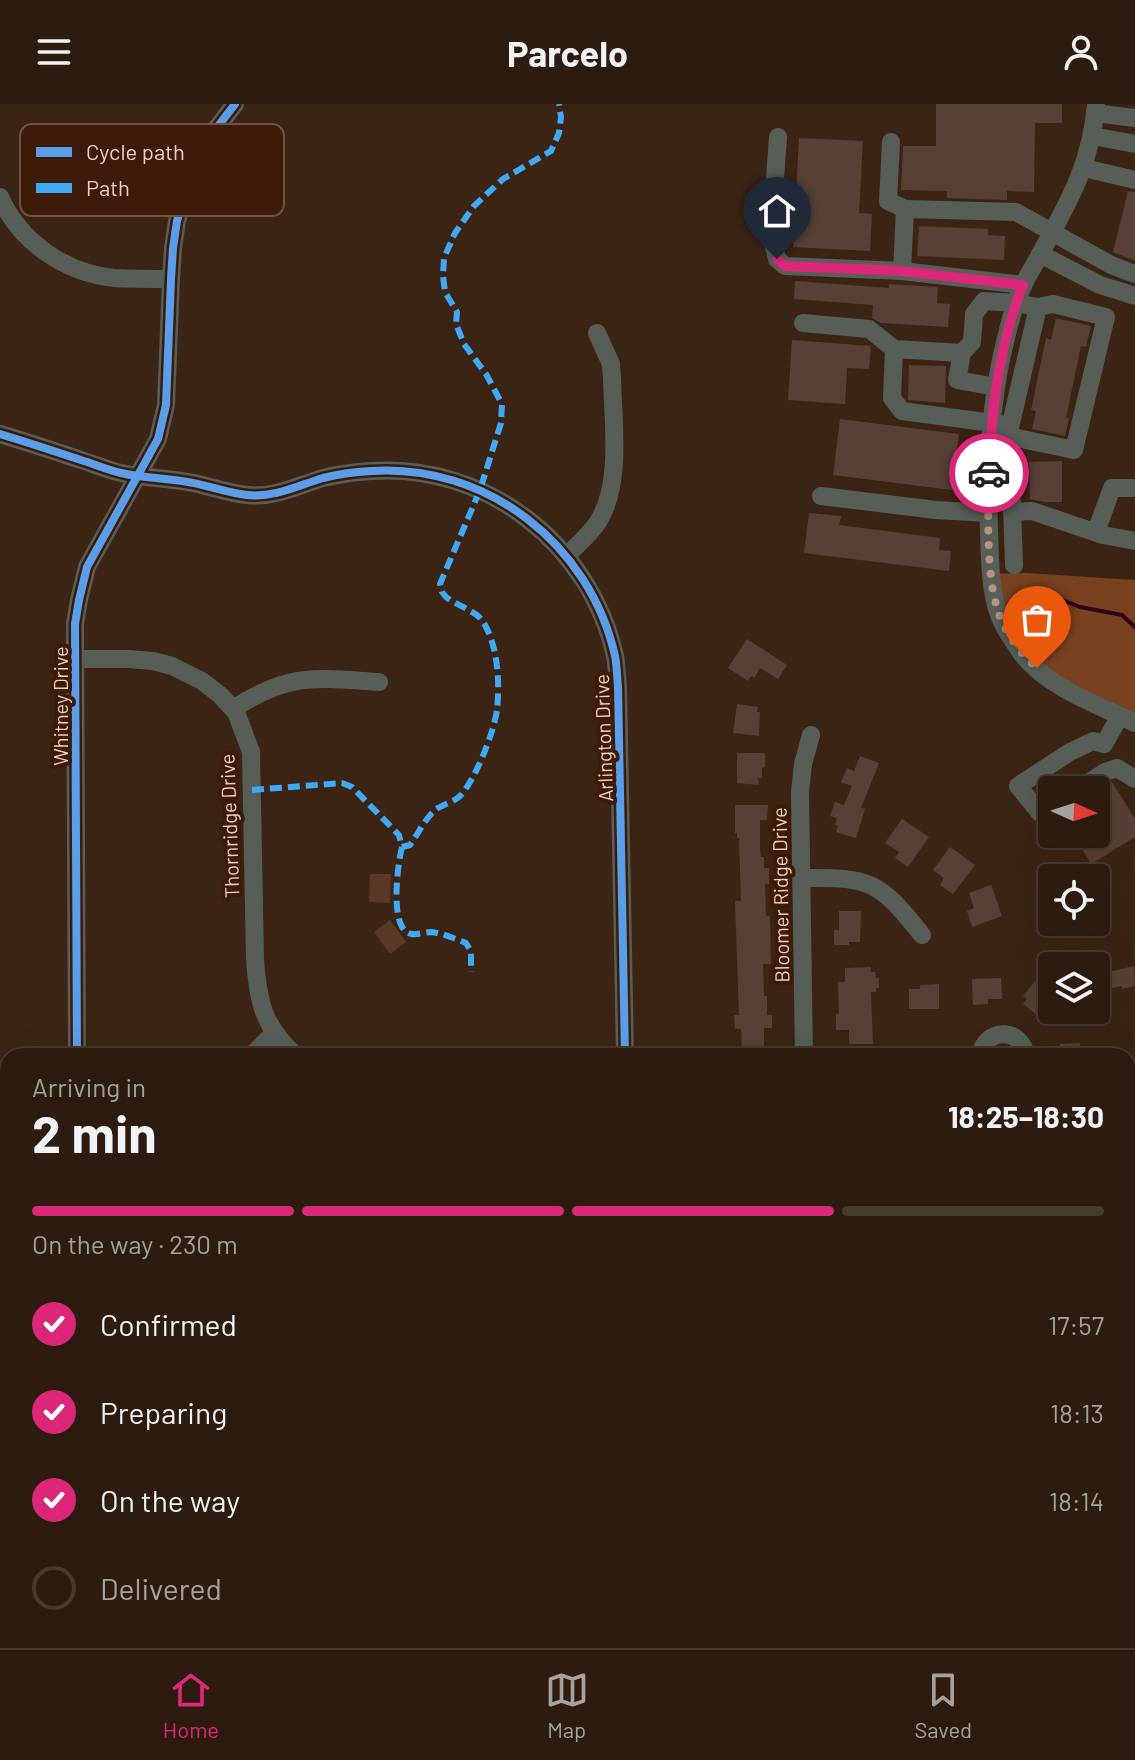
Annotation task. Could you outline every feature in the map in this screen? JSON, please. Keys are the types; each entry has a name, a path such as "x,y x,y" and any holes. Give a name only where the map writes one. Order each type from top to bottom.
{"street":[{"name":"Whitney Drive","path":"220,124 235,104"},
{"path":"1104,744 1128,720 1047,677 1015,644 998,610 991,574 990,422 1004,346 1016,303 1084,168 1095,109 1135,118"},
{"path":"1092,136 1135,144"},
{"path":"778,137 771,234 777,259 785,266 902,271 1023,285"},
{"path":"891,142 888,201 905,209 1008,211 1021,215 1111,265 1135,274"},
{"path":"1084,168 1135,180"},
{"path":"0,197 18,228 44,252 64,264 113,278 171,279"},
{"path":"902,271 905,209"},
{"name":"Whitney Drive","path":"77,1048 75,624 87,567 158,439 166,405 173,248 178,216"},
{"path":"1040,254 1100,285 1135,296"},
{"path":"996,387 957,380 974,314 984,301 1038,307 1053,304 1106,317 1074,450 1008,436 1038,307"},
{"path":"803,323 869,329 894,349 1004,346"},
{"path":"567,555 598,522 613,475 611,364 597,333"},
{"path":"894,349 892,398 902,411 1010,426"},
{"name":"Arlington Drive","path":"0,434 120,473 186,482 244,495 266,496 349,473 402,470 425,473 480,490 542,529 567,555 585,582 599,610 616,659 625,1048"},
{"path":"988,478 1011,478 1014,565"},
{"path":"1096,532 1112,488 1135,488"},
{"path":"821,496 989,513"},
{"path":"1012,512 1032,511 1135,541"},
{"name":"Thornridge Drive","path":"75,659 128,659 172,666 202,681 236,712 251,752 257,986 262,1007 274,1033 288,1048"},
{"path":"233,709 263,691 300,679 379,682"},
{"name":"Bloomer Ridge Drive","path":"804,1048 800,792 811,735"},
{"path":"1038,811 1018,786 1070,752 1093,741 1104,744 1117,768 1135,779"},
{"path":"1099,776 1117,768"},
{"path":"802,878 843,878 871,885 885,893 922,935"},
{"path":"259,1048 274,1033"},
{"path":"982,1048 987,1040 999,1034 1020,1041 1024,1048"}],"shaded area":[{"path":"1026,573 1135,580 1135,723 1025,657 991,574"},
{"path":"370,874 391,874 390,903 369,902"},
{"path":"390,920 406,942 390,954 374,932"}],"building":[{"path":"936,104 1062,104 1062,123 1035,123 1034,192 1007,191 1007,200 947,198 947,191 901,190 903,146 936,146"},
{"path":"799,138 863,141 859,213 872,214 870,251 793,247"},
{"path":"1128,191 1135,192 1135,261 1113,252"},
{"path":"919,226 988,229 988,235 1005,236 1004,260 917,256"},
{"path":"795,281 889,288 889,284 938,287 937,303 950,304 948,327 881,323 872,318 873,305 794,299"},
{"path":"1056,318 1091,326 1086,347 1081,346 1065,436 1032,429 1036,411 1031,410 1046,338 1051,340"},
{"path":"792,340 871,346 869,369 847,368 845,404 788,400"},
{"path":"909,365 946,366 945,403 908,400"},
{"path":"840,419 959,434 952,490 833,475"},
{"path":"1062,461 1062,502 1030,499 1029,462"},
{"path":"809,513 841,516 839,525 940,538 939,550 951,551 949,571 804,553"},
{"path":"747,639 787,665 778,679 760,668 748,681 728,668"},
{"path":"737,704 758,707 759,736 733,733"},
{"path":"737,753 765,753 765,767 762,768 762,778 758,778 759,785 737,783"},
{"path":"860,756 879,763 861,808 865,809 856,838 836,832 837,818 830,816 835,802 844,805 852,786 841,782 847,768 854,771"},
{"path":"1112,782 1135,819 1135,837 1091,864 1081,848 1110,848"},
{"path":"735,805 768,805 767,820 760,820 761,857 764,857 764,868 769,868 769,884 765,884 766,916 770,916 771,964 763,964 764,996 767,996 767,1015 772,1015 772,1028 764,1028 764,1048 742,1048 741,1029 735,1029 734,1015 739,1015 735,901 741,901 739,838 735,833"},
{"path":"902,819 929,837 908,867 895,858 899,852 885,843"},
{"path":"950,847 975,865 953,894 940,885 944,878 933,870"},
{"path":"991,885 1002,916 972,927 967,911 974,908 969,893"},
{"path":"839,911 861,911 860,942 834,945 834,930 839,930"},
{"path":"1134,966 1135,986 1110,989 1110,972"},
{"path":"871,967 871,972 879,978 879,988 871,992 873,1044 849,1044 849,1030 836,1030 838,982 845,982 845,968"},
{"path":"1001,978 1002,999 988,999 988,1004 973,1005 972,979"},
{"path":"1036,980 1038,982 1038,1016 1023,1004 1027,999 1023,996"},
{"path":"939,984 939,1009 909,1009 909,989"},
{"path":"1080,1043 1080,1048 1060,1048 1060,1044"}],"waterway":[{"path":"1040,591 1080,607 1122,615 1135,627"}],"marked path":[{"path":"252,790 342,783 352,787 399,835 402,847 410,845 435,810 461,795 484,754 497,710 498,676 492,640 482,620 446,597 440,584 480,490 501,423 502,404 486,374 464,344 456,324 457,312 445,292 444,258 455,233 474,206 503,179 551,151 559,133 559,104"},
{"path":"402,847 396,895 400,922 412,934 429,932 466,943 471,951 471,972"}],"cycle path":[{"path":"220,124 235,104"},
{"path":"77,1048 75,624 87,567 158,439 166,405 173,248 178,216"},
{"path":"0,434 121,473 188,482 247,495 276,493 347,473 413,472 454,481 492,496 527,518 557,546 582,579 602,616 616,660 625,1048"}],"way so far":[{"path":"989,473 991,574 998,610 1015,644 1037,668"}],"route":[{"path":"777,259 785,266 902,271 1023,285 1009,324 996,387 990,422 989,473"}]}
